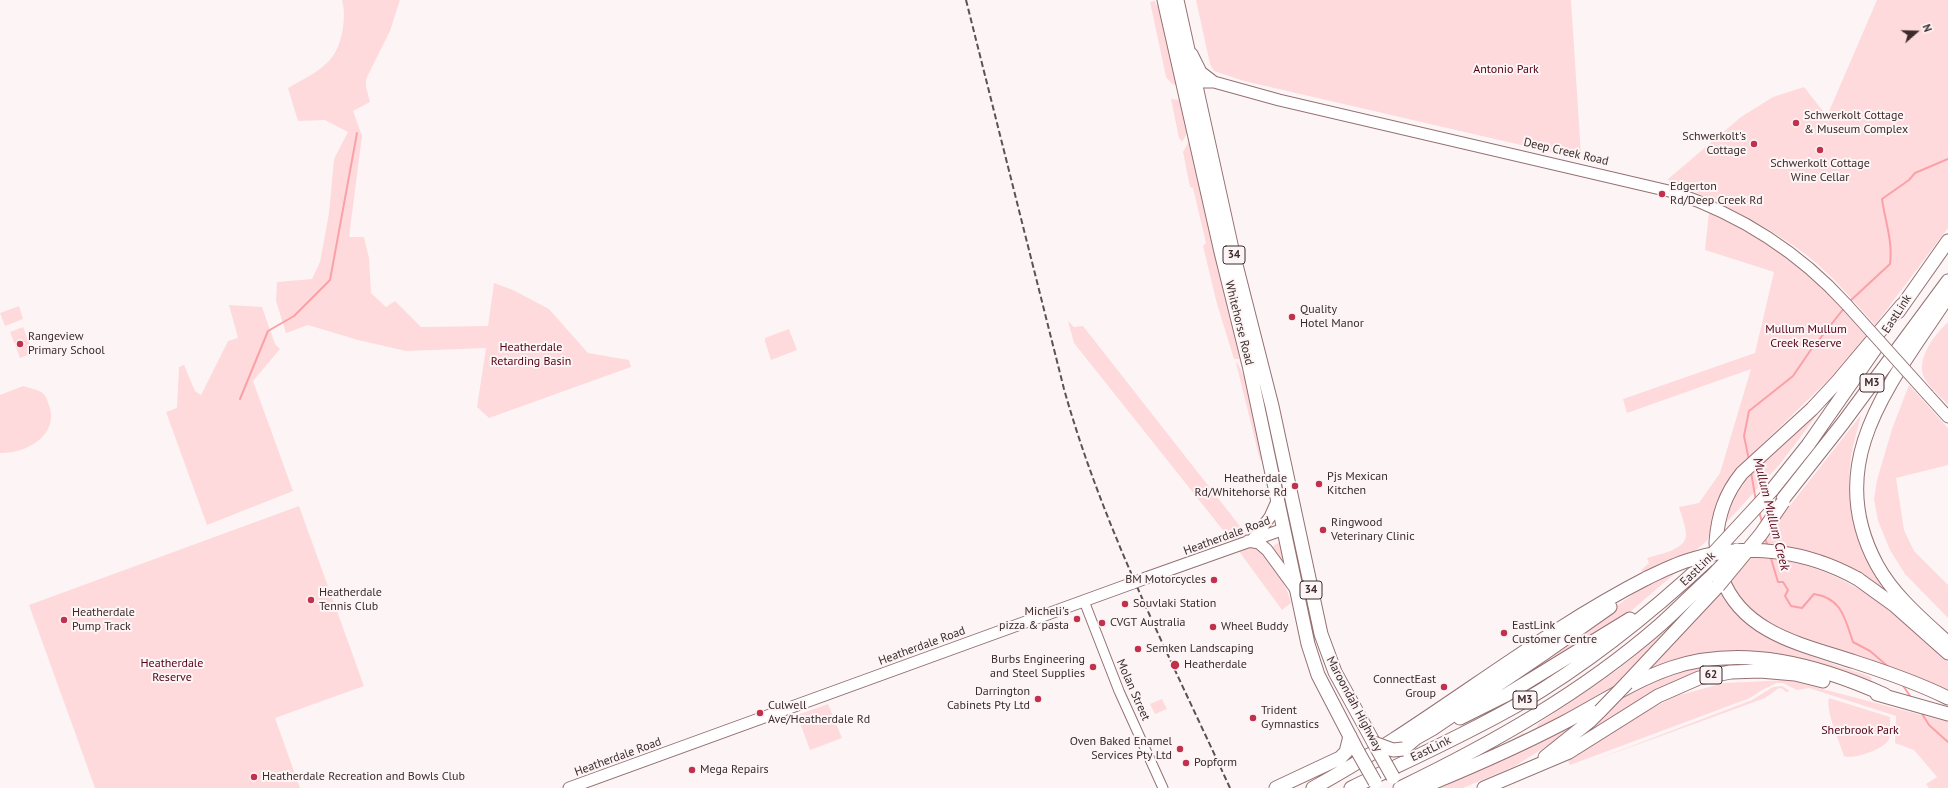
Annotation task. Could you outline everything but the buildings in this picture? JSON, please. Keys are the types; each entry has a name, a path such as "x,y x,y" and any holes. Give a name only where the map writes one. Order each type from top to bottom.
{"highway":[{"name":"Whitehorse Road","path":"1164,0 1183,87 1249,365 1269,483 1278,499 1284,529"},
{"name":"Whitehorse Road","path":"1177,0 1232,249 1272,406 1296,522"},
{"name":"EastLink","path":"1351,788 1460,735 1520,703 1602,649 1672,594 1710,558 1753,513 1808,445 1862,369 1902,305 1948,241"},
{"name":"EastLink","path":"1397,785 1451,764 1506,734 1569,694 1660,625 1715,580 1783,500 1843,423 1948,281"},
{"path":"1948,296 1873,414 1860,452 1857,491 1863,530 1877,566 1897,593 1948,643"},
{"path":"1902,305 1837,382 1812,409 1742,473 1733,484 1719,515 1716,550 1721,574 1726,588 1734,601 1755,622 1769,632 1788,640 1869,666 1948,698"},
{"path":"1269,483 1287,480"},
{"path":"1284,529 1296,522"},
{"name":"Maroondah Highway","path":"1296,522 1318,622 1328,658 1397,785"},
{"name":"Maroondah Highway","path":"1284,529 1308,644 1318,675 1358,752 1379,786"},
{"path":"1313,788 1394,741 1596,606 1647,578 1692,559 1730,551 1757,550 1780,552 1824,563 1858,579 1894,605 1948,653"},
{"path":"1397,785 1395,764 1404,749 1416,738 1432,729 1556,646 1647,578"},
{"path":"1534,766 1576,732 1600,710 1626,683 1715,580"},
{"path":"1432,729 1460,718 1506,695 1672,594"},
{"path":"1420,788 1524,743 1647,679 1672,668 1699,662 1739,657 1770,659 1830,674 1885,695"},
{"name":"62","path":"1484,788 1569,752 1670,689 1699,678 1715,674 1744,670 1778,672 1885,695 1948,714"},
{"path":"1276,788 1340,758 1346,752 1350,736"},
{"path":"1374,743 1393,750 1404,749"},
{"path":"1379,786 1382,757"}],"main road":[{"path":"1187,45 1201,72 1214,82"},
{"name":"Deep Creek Road","path":"1183,87 1197,86 1214,82 1248,92 1673,192 1715,207 1741,220 1790,252 1819,276 1847,305 1948,418"},
{"name":"Deep Creek Road","path":"1197,86 1248,92"},
{"path":"1278,499 1270,517 1251,540 1267,550 1297,592"},
{"name":"Heatherdale Road","path":"569,788 1284,529"}],"street":[{"name":"Molan Street","path":"1084,601 1119,691 1163,788"}],"green space":[{"name":"Heatherdale Retarding Basin","path":"342,0 400,0 390,31 366,79 366,87 370,102 353,111 362,136 349,237 364,237 369,258 371,293 386,307 395,301 421,327 488,326 494,283 513,290 549,309 588,353 629,360 631,367 489,418 477,407 486,348 406,351 358,340 308,325 286,333 276,301 277,282 312,279 320,262 329,213 334,159 348,132 325,120 298,121 288,88 320,69 333,55 340,40 344,23"},
{"name":"Antonio Park","path":"1196,0 1571,0 1581,155 1577,158 1244,81 1214,71 1210,64"},
{"path":"1877,0 1948,0 1948,228 1875,325 1826,272 1794,246 1747,217 1681,186 1680,183 1667,180 1741,117 1773,97 1804,87 1827,116"},
{"path":"1155,1 1156,5 1161,6 1176,85 1172,84 1166,77 1150,2"},
{"path":"1171,99 1181,100 1188,132 1182,142 1179,138"},
{"path":"1190,139 1242,368 1239,359 1234,359 1217,304 1203,246 1206,243 1193,188 1190,187 1183,152"},
{"name":"Mullum Mullum Creek Reserve","path":"1709,212 1763,241 1793,262 1822,288 1866,336 1829,379 1734,472 1719,499 1708,539 1695,551 1644,573 1641,570 1649,563 1647,558 1671,551 1677,548 1685,540 1685,528 1679,507 1699,503 1720,473 1751,369 1627,413 1623,399 1755,353 1774,272 1705,250"},
{"path":"229,305 262,307 275,344 280,349 253,381 293,491 207,525 166,412 177,408 179,367 184,365 195,391 201,395 228,341 238,338"},
{"path":"19,306 23,319 5,326 0,313"},
{"path":"1068,321 1074,327 1083,326 1243,530 1272,564 1288,592 1291,603 1282,610 1230,539 1074,343"},
{"path":"1948,322 1948,405 1927,383 1922,372 1922,364 1924,356 1932,341 1937,333"},
{"path":"23,327 33,353 20,358 10,332"},
{"path":"789,329 797,350 771,360 765,338"},
{"path":"1237,362 1244,376 1247,376 1262,460 1260,460 1236,363"},
{"path":"1909,385 1948,428 1948,465 1896,478 1904,530 1914,551 1948,585 1948,618 1905,574 1890,550 1878,521 1874,499 1877,480 1892,429"},
{"path":"23,386 43,393 49,405 51,416 50,425 45,434 30,446 20,450 0,453 0,395"},
{"path":"1816,413 1817,415 1780,464 1725,524 1731,506 1739,490 1750,476 1775,449"},
{"path":"1861,415 1853,446 1849,476 1851,510 1859,541 1883,588 1839,564 1759,545"},
{"name":"Heatherdale Reserve","path":"299,506 364,686 275,718 300,788 95,788 29,605"},
{"path":"1281,542 1286,568 1269,550"},
{"path":"1749,557 1781,560 1809,567 1834,576 1881,604 1948,662 1948,692 1800,639 1768,623 1744,603 1730,580"},
{"path":"1679,570 1631,611 1599,629 1599,634 1481,702 1632,595 1651,583"},
{"path":"1720,590 1734,611 1740,617 1766,636 1783,645 1871,677 1872,684 1765,656 1641,675"},
{"path":"1679,620 1606,698 1498,748 1523,733 1526,734 1537,727 1538,724 1620,668"},
{"path":"1716,663 1778,665 1724,669 1579,743 1570,742 1619,698 1662,676"},
{"path":"1788,680 1948,722 1948,788 1929,788 1926,784 1937,777 1914,750 1895,743 1896,716 1809,688 1797,690 1783,683 1777,683 1750,698 1570,765 1568,761 1639,715 1676,696 1724,683"},
{"path":"1782,686 1790,691 1786,692 1779,688 1765,698 1587,763 1752,700 1773,687"},
{"name":"Sherbrook Park","path":"1829,698 1890,717 1889,739 1882,746 1868,753 1848,757 1844,756 1831,718 1828,703"},
{"path":"1162,699 1167,709 1155,714 1150,704"},
{"path":"828,704 842,738 810,750 797,715"},
{"path":"1589,715 1558,739 1515,766 1463,788 1436,788"}],"waterway":[{"path":"240,399 268,331 294,316 330,280 357,133"},
{"name":"Mullum Mullum Creek","path":"1849,302 1890,264 1890,239 1882,199 1909,180 1915,173 1948,159"},
{"name":"Mullum Mullum Creek","path":"1749,460 1744,436 1749,411 1793,376 1810,351 1845,307"},
{"name":"Mullum Mullum Creek","path":"1751,472 1756,501"},
{"name":"Mullum Mullum Creek","path":"1759,511 1762,522"},
{"name":"Mullum Mullum Creek","path":"1765,538 1768,547"},
{"name":"Mullum Mullum Creek","path":"1770,555 1778,582 1783,582 1788,590 1785,596 1791,606 1802,608 1814,594 1831,600 1837,605 1845,618 1853,642 1870,651 1891,669"},
{"name":"Mullum Mullum Creek","path":"1902,684 1912,699"},
{"name":"Mullum Mullum Creek","path":"1921,712 1929,725 1948,742"}],"railway":[{"path":"966,0 1064,389 1080,441 1098,492 1139,592 1230,788"}],"place":[{"name":"Schwerkolt Cottage & Museum Complex","path":"1796,123"},
{"name":"Schwerkolt's Cottage","path":"1754,144"},
{"name":"Schwerkolt Cottage Wine Cellar","path":"1820,150"},
{"name":"Edgerton Rd/Deep Creek Rd","path":"1662,194"},
{"name":"Quality Hotel Manor","path":"1292,317"},
{"name":"Rangeview Primary School","path":"20,344"},
{"name":"Pjs Mexican Kitchen","path":"1319,484"},
{"name":"Heatherdale Rd/Whitehorse Rd","path":"1295,486"},
{"name":"Ringwood Veterinary Clinic","path":"1323,530"},
{"name":"BM Motorcycles","path":"1214,580"},
{"name":"Heatherdale Tennis Club","path":"311,600"},
{"name":"Souvlaki Station","path":"1125,604"},
{"name":"Micheli's pizza & pasta","path":"1077,619"},
{"name":"Heatherdale Pump Track","path":"64,620"},
{"name":"CVGT Australia","path":"1102,623"},
{"name":"Wheel Buddy","path":"1213,627"},
{"name":"EastLink Customer Centre","path":"1504,633"},
{"name":"Semken Landscaping","path":"1138,649"},
{"name":"Heatherdale","path":"1175,665"},
{"name":"Burbs Engineering and Steel Supplies","path":"1093,667"},
{"name":"ConnectEast Group","path":"1444,687"},
{"name":"Darrington Cabinets Pty Ltd","path":"1038,699"},
{"name":"Culwell Ave/Heatherdale Rd","path":"760,713"},
{"name":"Trident Gymnastics","path":"1253,718"},
{"name":"Oven Baked Enamel Services Pty Ltd","path":"1180,749"},
{"name":"Popform","path":"1186,763"},
{"name":"Mega Repairs","path":"692,770"},
{"name":"Heatherdale Recreation and Bowls Club","path":"254,777"}]}
